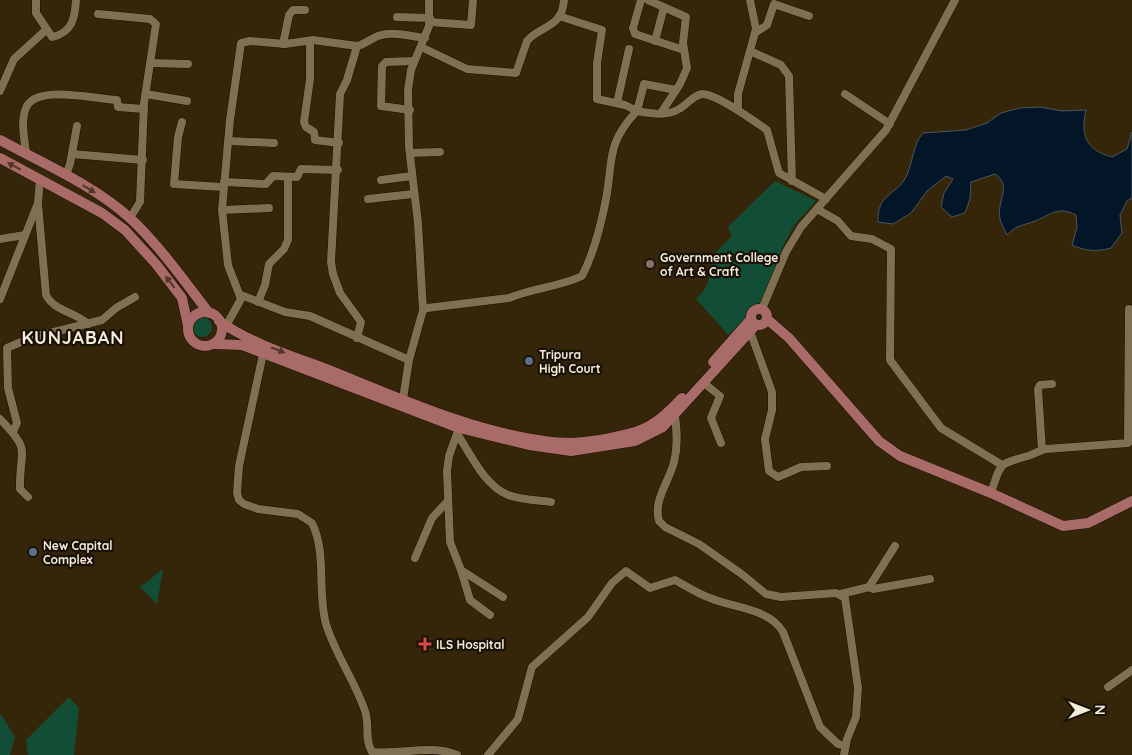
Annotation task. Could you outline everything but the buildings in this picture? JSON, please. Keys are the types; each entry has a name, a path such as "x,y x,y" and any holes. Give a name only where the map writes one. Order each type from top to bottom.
{"main road":[{"path":"0,140 66,175 130,218 147,236 209,313 244,337 463,422 545,440 570,443 624,435 645,429 665,416 752,325 761,325 767,319"},
{"path":"0,158 102,213 125,230 156,264 182,298 188,332 193,342 203,346 213,344 242,345 458,432 529,446 571,451 635,441 662,427 675,416 752,325 754,309 762,309 767,314 767,319 789,338 879,441 900,456 991,493 1063,526 1088,523 1132,501"},
{"path":"188,326 193,317 204,312 209,313"},
{"path":"213,344 221,331 223,323"}],"street":[{"path":"36,0 36,13 50,36 55,37 71,27 75,18 76,0"},
{"path":"403,399 409,360 423,310 418,230 410,153 408,90 414,61 425,38 430,20 429,0"},
{"path":"397,17 471,25 473,0"},
{"path":"421,47 467,70 516,73 527,41 531,36 548,28 559,16 564,0"},
{"path":"641,0 633,31 638,36 684,50"},
{"path":"648,0 686,17 684,50 687,68 661,113"},
{"path":"738,110 738,94 755,33 750,0"},
{"path":"762,309 793,240 817,209 876,145 890,124 955,0"},
{"path":"755,33 767,25 774,4 809,16"},
{"path":"654,41 664,7"},
{"path":"283,44 289,15 293,10 305,10"},
{"path":"98,14 155,21 156,24 144,109 140,202 130,218"},
{"path":"559,16 602,30 597,63 596,96 599,100 617,103 637,112 661,113 680,109 700,94 708,95 738,110 767,130 779,174 826,199"},
{"path":"0,91 14,59 46,30"},
{"path":"223,323 241,300 241,295 228,265 222,210 232,105 241,43 250,41 283,44 310,41 357,46 368,43 380,36 393,34 425,38"},
{"path":"310,41 310,79 304,122 306,127 314,132 315,140 339,143"},
{"path":"357,46 347,80 340,94 338,170 331,262 340,293 361,322 357,338"},
{"path":"617,103 630,49"},
{"path":"750,51 781,66 791,82 790,140 792,181"},
{"path":"410,110 381,106 382,66 386,62 414,61"},
{"path":"152,63 188,64"},
{"path":"423,310 509,298 520,293 568,283 582,276 594,249 606,199 612,152 624,126 637,112 644,84 676,90"},
{"path":"146,94 187,101"},
{"path":"845,94 890,124"},
{"path":"26,154 25,110 28,103 35,98 59,95 117,100 118,107 144,109"},
{"path":"182,122 178,137 174,184 266,184 273,176 297,177 301,169 338,170"},
{"path":"66,175 77,126"},
{"path":"229,141 274,142"},
{"path":"410,153 440,152"},
{"path":"72,154 143,160"},
{"path":"381,180 412,176"},
{"path":"258,302 265,285 269,264 284,249 288,240 288,177"},
{"path":"40,179 38,203 46,295 54,305 77,314 88,324"},
{"path":"368,200 413,194"},
{"path":"1,296 38,203"},
{"path":"222,210 268,208"},
{"path":"817,209 838,221 851,236 872,239 891,249 890,360 941,428 1002,465"},
{"path":"0,240 25,235"},
{"path":"241,295 286,312 310,316 409,360"},
{"path":"13,432 17,423 8,388 7,348 30,338 102,320 120,305 135,297"},
{"path":"991,493 1002,465 1010,460 1042,450 1128,443 1131,357 1129,309"},
{"path":"752,325 772,392 772,410 765,439 769,470 778,476 801,467 827,466"},
{"path":"262,354 239,466 237,493 239,500 258,509 298,514 312,523 318,540 321,590 326,625 365,709 369,748 372,752 382,754 436,752 457,755"},
{"path":"704,383 720,396 711,418 720,443"},
{"path":"1042,450 1038,389 1043,384 1052,384"},
{"path":"675,416 677,446 674,464 658,506 659,521 665,527 699,544 766,594 781,597 841,594 869,587 873,589 930,579"},
{"path":"0,419 20,442 23,452 20,489 28,497"},
{"path":"458,432 449,456 447,502 450,542 470,600 490,615"},
{"path":"458,432 482,471 499,490 515,497 551,502"},
{"path":"415,558 432,518 447,502"},
{"path":"869,587 895,546"},
{"path":"461,570 503,597"},
{"path":"488,755 518,720 532,667 588,617 612,583 626,571 650,588 675,580 710,598 753,611 775,622 783,632 820,727 838,744 845,746"},
{"path":"841,594 847,603 858,688 856,717 845,746 844,755"},
{"path":"1108,687 1132,670"},
{"path":"363,755 369,748"}],"green space":[{"path":"775,181 816,201 799,219 791,231 783,246 768,288 755,314 732,339 696,299 704,290 709,280 711,257 732,236 728,227"},
{"path":"202,317 209,320 212,327 209,334 202,337 195,334 192,327 195,320"},
{"path":"163,569 157,604 140,587"},
{"path":"69,697 79,708 74,755 28,755 26,740"},
{"path":"0,713 15,737 10,755 0,755"}],"water":[{"path":"1040,107 1062,111 1086,110 1084,127 1087,140 1096,150 1112,157 1127,149 1132,132 1132,198 1127,201 1120,215 1122,233 1111,248 1091,250 1072,245 1077,228 1076,215 1064,211 1055,212 1020,226 1007,235 999,212 1003,184 995,174 971,182 970,199 965,213 952,217 941,207 944,193 953,179 946,176 927,191 911,213 893,224 878,222 881,205 906,177 917,142 923,133 966,130 987,123 1001,113 1020,108"}],"place":[{"name":"Government College of Art & Craft","path":"650,264"},
{"name":"Tripura High Court","path":"529,361"},
{"name":"New Capital Complex","path":"33,552"},
{"name":"ILS Hospital","path":"425,644"}],"district":[{"name":"KUNJABAN","path":"73,337"}]}
